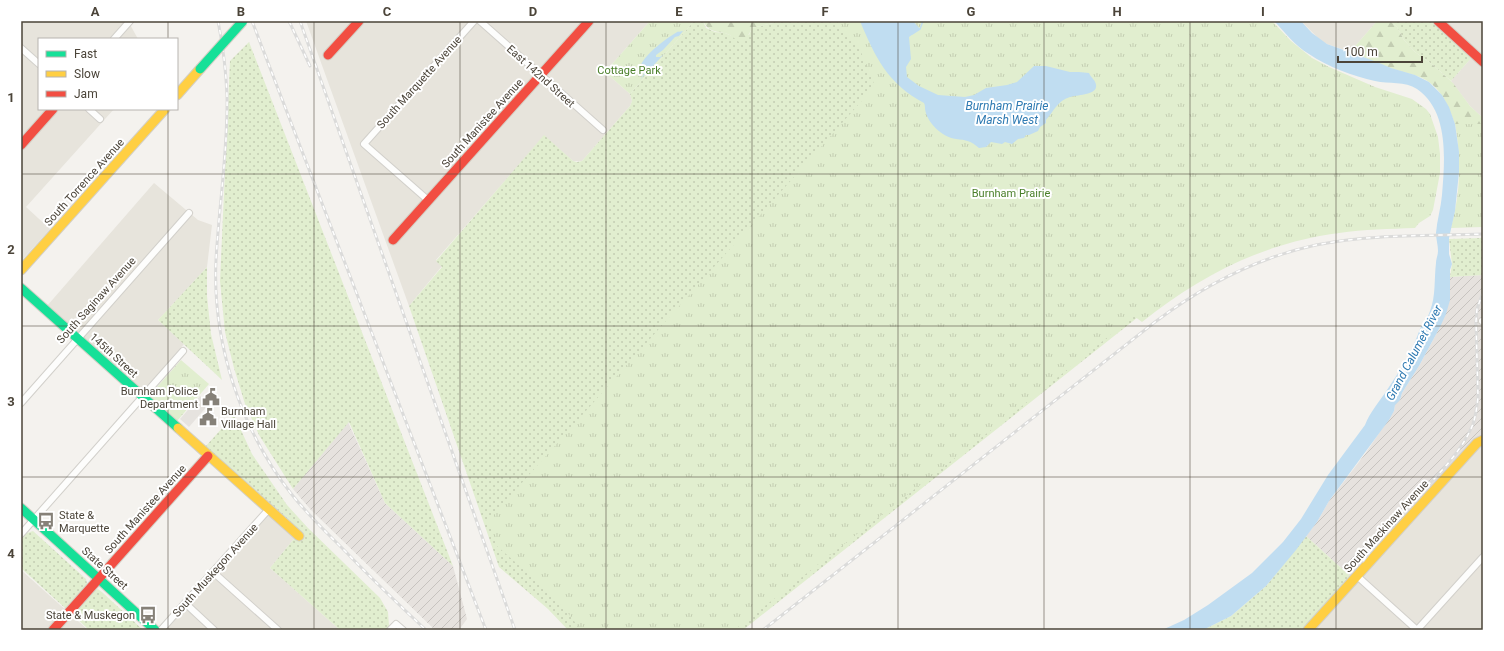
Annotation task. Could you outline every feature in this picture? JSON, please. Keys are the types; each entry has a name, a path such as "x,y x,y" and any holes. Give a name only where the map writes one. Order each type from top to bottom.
{"street":[{"path":"115,38 130,21"},
{"path":"178,94 243,21"},
{"path":"328,55 359,21"},
{"name":"South Marquette Avenue","path":"429,201 364,144 474,21"},
{"name":"East 142nd Street","path":"480,21 602,130"},
{"name":"South Manistee Avenue","path":"394,240 589,21"},
{"path":"1438,21 1483,62"},
{"path":"21,48 38,63"},
{"path":"21,145 52,110"},
{"path":"90,110 100,119"},
{"name":"South Torrence Avenue","path":"21,270 164,110"},
{"name":"South Saginaw Avenue","path":"21,403 189,213"},
{"name":"145th Street","path":"21,288 299,536"},
{"path":"21,534 183,351"},
{"name":"South Mackinaw Avenue","path":"1308,630 1477,443 1483,440"},
{"name":"South Manistee Avenue","path":"53,630 208,456"},
{"name":"State Street","path":"21,508 156,630"},
{"name":"South Muskegon Avenue","path":"161,630 269,509"},
{"path":"1357,576 1417,630 1483,557"},
{"path":"213,572 278,630"},
{"path":"185,604 214,630"},
{"path":"390,630 396,624 403,630"}],"shaded area":[{"path":"21,21 128,21 137,38 38,38 38,110 113,110 26,207 50,229 21,261"},
{"path":"306,21 650,21 605,72 630,94 632,101 630,106 582,161 573,161 544,136 436,260 442,266 409,306"},
{"path":"1301,21 1377,21 1350,52 1320,40"},
{"path":"1444,21 1483,21 1483,56"},
{"path":"1473,56 1483,65 1483,118 1470,106 1451,81"},
{"path":"154,183 198,220 212,225 207,267 158,320 184,344 142,393 47,306"},
{"path":"1483,275 1483,320 1481,321 1483,363 1483,439 1351,577 1306,536 1317,522 1329,501 1365,454 1394,411 1395,405 1400,400 1402,393 1419,366 1440,327 1450,292 1450,277"},
{"path":"200,396 209,404 189,427 180,419"},
{"path":"348,422 385,503 453,566 467,619 459,630 435,630 311,510 293,489"},
{"path":"1483,439 1483,630 1304,630 1363,564"},
{"path":"269,510 297,535 270,568 340,630 161,630"},
{"path":"21,570 88,630 21,630"}],"green space":[{"name":"Cottage Park","path":"650,21 694,21 630,94 605,72"},
{"name":"Burnham Prairie","path":"694,21 703,21 706,28 732,36 749,35 752,28 773,23 775,21 1247,21 1305,227 1181,283 743,630 568,630 548,609 499,567 409,306 442,267 436,261 544,135 573,161 582,161 630,106 632,101 630,94"},
{"path":"703,21 775,21 773,23 752,28 747,37 739,42 728,34 709,29"},
{"name":"Burnham Prairie","path":"837,21 1272,21 1291,41 1312,58 1375,87 1412,99 1426,109 1430,114 1438,137 1440,154 1440,173 1433,210 1430,216 1419,223 1415,228 1339,233 1311,238 1259,253 1210,276 1164,305 1142,322 1134,316 1017,410 734,630 581,630 556,598 497,546 488,521 875,86 861,52"},
{"path":"1377,21 1390,21 1397,27 1404,40 1415,52 1433,65 1453,83 1470,106 1483,118 1483,124 1455,124 1443,97 1429,82 1422,78 1387,67 1350,52"},
{"path":"1390,21 1434,21 1473,56 1451,81 1415,52 1404,40 1397,27"},
{"path":"249,42 453,566 385,503 349,422 293,489 259,435 245,404 225,332 220,281 230,61"},
{"path":"1455,124 1483,124 1483,227 1451,228 1455,212 1459,178 1459,156"},
{"path":"1483,238 1483,275 1450,277 1452,264 1449,239"},
{"path":"207,267 207,296 211,334 222,380 158,320"},
{"path":"181,360 209,384 177,421 149,396"},
{"path":"234,415 252,454 287,505 308,528 380,598 388,612 389,626 385,630 340,630 270,568 297,535 205,447"},
{"path":"33,531 86,579 87,583 85,589 66,609 21,568 21,540 27,533"},
{"path":"1306,536 1351,577 1304,630 1203,630 1231,616 1266,586"},
{"path":"98,589 143,630 89,630 72,614 92,592"}],"water":[{"name":"Burnham Prairie Marsh West","path":"860,21 913,21 920,29 909,37 911,59 906,67 907,77 919,86 938,95 965,97 974,95 986,88 1017,82 1034,66 1046,66 1070,72 1089,73 1095,81 1096,87 1092,92 1070,97 1062,101 1046,120 1046,123 1040,127 1038,131 1026,135 1024,138 1018,139 1012,144 1005,142 1002,144 991,142 986,147 979,148 968,141 951,138 932,124 926,114 924,103 901,87 877,58"},
{"name":"Grand Calumet River","path":"1274,21 1301,21 1312,33 1327,44 1391,68 1415,75 1429,82 1442,95 1449,107 1455,124 1459,152 1459,172 1455,211 1449,238 1449,254 1452,264 1450,270 1450,300 1440,327 1419,366 1402,393 1400,400 1395,405 1394,411 1389,420 1329,501 1317,522 1266,586 1231,616 1203,630 1162,630 1184,620 1208,605 1252,573 1283,542 1301,519 1328,475 1365,425 1372,411 1397,376 1428,316 1432,305 1438,251 1436,233 1444,166 1443,137 1435,110 1427,98 1412,86 1375,81 1332,67 1316,59 1290,39"},
{"path":"679,31 678,32 683,31 656,55 656,57 660,57 664,54 640,80 644,74 641,65 643,61 663,41"}],"waterway":[{"path":"912,34 920,29 923,21"}],"railway":[{"path":"218,21 225,67 227,116 216,260 216,291 219,323 225,354 234,385 245,415 258,443 275,471 293,496 325,531 426,630"},
{"path":"252,21 486,630"},
{"path":"289,21 310,66"},
{"path":"300,21 515,630"},
{"path":"763,630 1155,322 1192,296 1231,274 1272,257 1336,241 1378,237 1483,234"},
{"path":"1363,561 1381,536 1448,463 1467,437 1473,424 1478,397 1476,321 1477,309 1483,292"}],"traffic: fast":[{"path":"200,69 243,21"},
{"path":"21,288 178,428"},
{"path":"21,508 155,630"}],"traffic: slow":[{"path":"178,94 200,69"},
{"path":"21,270 164,110"},
{"path":"178,428 299,536"},
{"path":"1308,630 1477,443 1483,440"}],"traffic: jam":[{"path":"328,55 359,21"},
{"path":"393,240 589,21"},
{"path":"1438,21 1483,62"},
{"path":"21,145 52,110"},
{"path":"53,630 208,456"}],"place":[{"name":"Burnham Police Department","path":"211,397"},
{"name":"Burnham Village Hall","path":"208,417"},
{"name":"State & Marquette","path":"46,521"},
{"name":"State & Muskegon","path":"148,615"}]}
